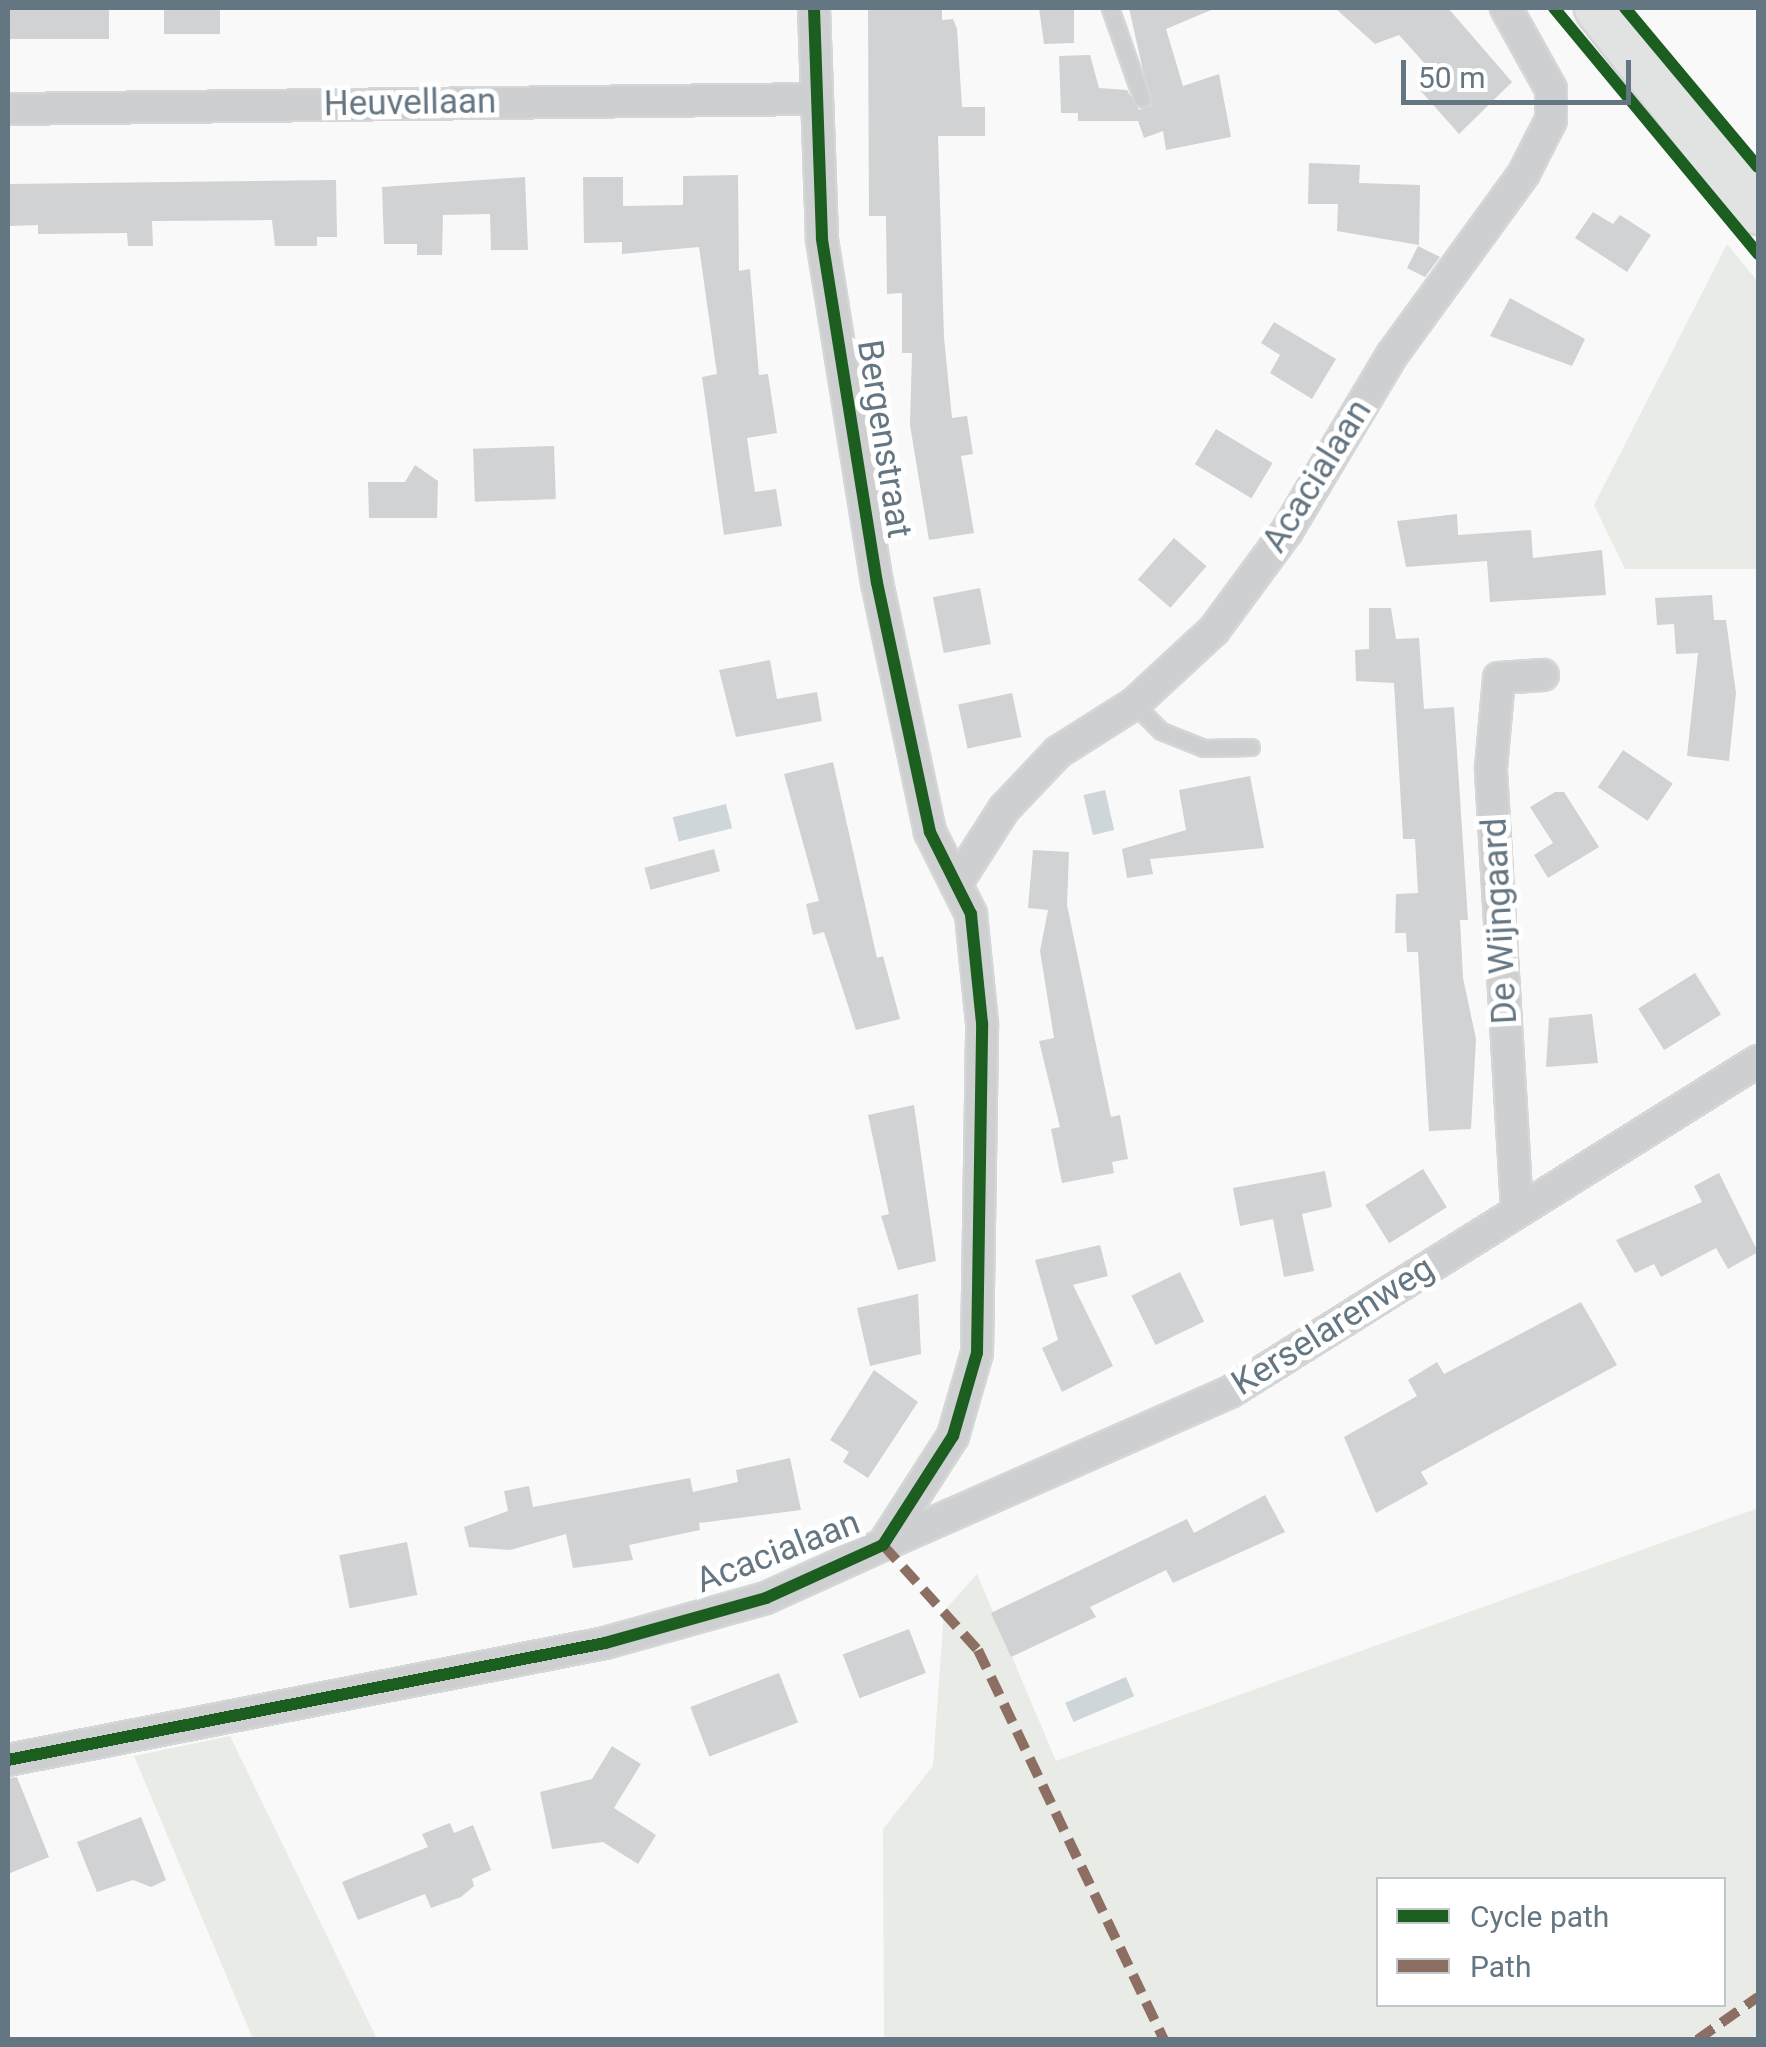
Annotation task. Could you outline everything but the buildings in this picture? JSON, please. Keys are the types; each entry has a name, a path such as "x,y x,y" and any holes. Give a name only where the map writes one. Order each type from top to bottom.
{"main road":[{"path":"1568,8 1751,202"},
{"path":"1599,8 1751,202"}],"street":[{"name":"Bergenstraat","path":"814,8 813,100 822,238 877,583 930,832 953,877"},
{"name":"Acacialaan","path":"8,1760 605,1643 766,1598 883,1546 953,1436 977,1353 982,1023 971,914 953,877 1004,809 1058,752 1134,704 1214,630 1288,531 1392,355 1524,172 1551,120 1552,89 1506,8"},
{"name":"Heuvellaan","path":"8,109 813,100"},
{"name":"De Wijngaard","path":"1517,1209 1491,768 1499,678 1543,675"},
{"name":"Kerselarenweg","path":"883,1546 1230,1392 1758,1061"}],"lane":[{"path":"1110,8 1142,100"},
{"path":"1134,704 1161,731 1204,748 1250,746"}],"shaded area":[{"path":"1727,244 1758,282 1758,569 1625,569 1594,505"},
{"path":"1105,790 1114,830 1093,835 1084,795"},
{"path":"726,804 732,828 679,842 673,817"},
{"path":"1758,1508 1758,2039 884,2039 883,1829 933,1766 944,1611 977,1574 1056,1761"},
{"path":"1126,1677 1134,1696 1073,1722 1065,1703"},
{"path":"230,1736 377,2039 253,2039 134,1756"}],"marked path":[{"path":"883,1545 978,1650 1164,2040"},
{"path":"1697,2040 1758,1997"}],"cycle path":[{"path":"8,1760 605,1643 766,1598 883,1545 953,1436 977,1353 982,1023 971,914 930,832 877,583 822,238 814,8"},
{"path":"1554,8 1758,254"},
{"path":"1625,8 1758,167"}]}
